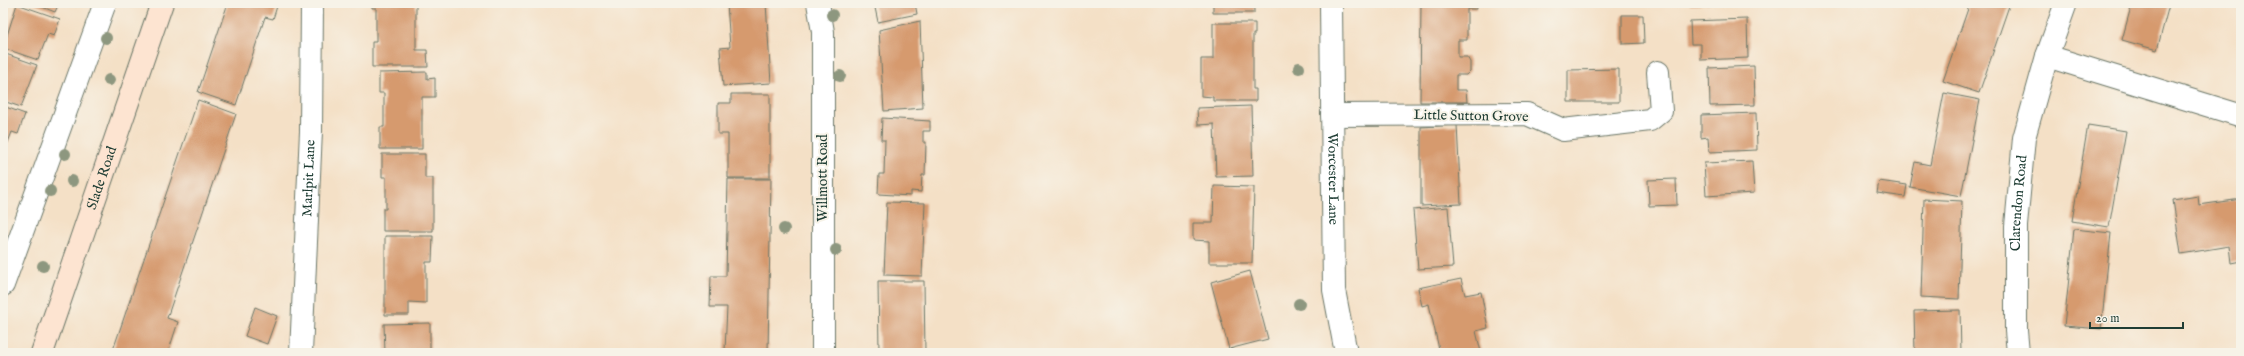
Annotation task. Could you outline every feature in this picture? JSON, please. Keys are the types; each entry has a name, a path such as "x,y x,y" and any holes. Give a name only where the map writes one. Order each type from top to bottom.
{"main road":[{"name":"Slade Road","path":"42,353 162,3"}],"street":[{"path":"3,285 105,3"},
{"name":"Marlpit Lane","path":"301,353 311,131 312,3"},
{"name":"Willmott Road","path":"818,3 823,32 823,353"},
{"name":"Worcester Lane","path":"1331,3 1334,290 1346,353"},
{"name":"Clarendon Road","path":"2018,353 2016,331 2016,226 2024,138 2047,56 2066,3"},
{"path":"2047,56 2239,116"},
{"name":"Little Sutton Grove","path":"1332,115 1527,114 1563,130 1650,120 1661,111 1658,72"}],"building":[{"path":"32,3 59,3 55,12"},
{"path":"228,3 278,3 273,19 265,17 236,105 198,92"},
{"path":"372,3 416,3 416,50 427,50 428,67 372,67 372,42 376,42 376,8 372,8"},
{"path":"727,3 766,3 771,83 723,86 720,48 730,47"},
{"path":"874,3 915,3 917,14 878,22"},
{"path":"1213,3 1254,3 1254,13 1213,13"},
{"path":"1421,3 1476,3 1476,9 1467,9 1467,40 1458,40 1458,57 1467,57 1470,62 1470,71 1466,75 1456,75 1456,90 1466,90 1467,102 1420,102"},
{"path":"1690,3 1710,3 1710,4 1690,5"},
{"path":"1970,3 2010,3 1979,93 1943,81"},
{"path":"2132,3 2169,5 2157,50 2122,40"},
{"path":"17,4 60,19 54,36 48,34 38,60 3,48"},
{"path":"1622,15 1643,15 1644,43 1622,44"},
{"path":"1747,19 1748,58 1701,60 1701,44 1691,44 1690,21"},
{"path":"920,21 923,108 884,111 879,30"},
{"path":"1213,23 1255,23 1255,34 1253,34 1253,89 1256,89 1256,101 1213,101 1213,97 1201,96 1201,59 1213,59"},
{"path":"3,53 37,65 21,107 3,101"},
{"path":"1754,66 1755,105 1710,106 1709,68"},
{"path":"1619,69 1619,102 1568,102 1568,70"},
{"path":"427,72 427,79 435,78 435,97 422,97 422,149 380,149 380,127 384,127 384,93 379,93 379,73"},
{"path":"1944,93 1980,100 1961,196 1910,187 1915,162 1930,165"},
{"path":"731,94 770,94 770,178 728,178 728,134 718,134 718,103 731,103"},
{"path":"198,100 236,114 167,318 178,322 168,353 112,353"},
{"path":"3,106 25,114 18,134 12,132 3,155"},
{"path":"1251,106 1253,176 1216,177 1214,124 1198,125 1197,108"},
{"path":"1756,113 1757,150 1709,152 1708,137 1701,138 1701,115"},
{"path":"882,118 930,121 930,131 923,131 923,142 926,142 925,175 922,175 921,192 911,191 911,196 878,194 879,174 884,174 885,140 881,140"},
{"path":"1457,125 1461,204 1421,206 1421,127"},
{"path":"2088,125 2126,131 2109,227 2072,221"},
{"path":"382,154 425,154 425,178 433,178 433,231 383,231 383,209 386,209 386,177 382,177"},
{"path":"1752,161 1754,193 1706,196 1704,163"},
{"path":"728,179 771,179 768,352 725,351 727,307 710,307 711,276 726,276"},
{"path":"1676,179 1677,205 1649,206 1648,180"},
{"path":"1879,181 1907,185 1905,197 1877,193"},
{"path":"1214,186 1254,187 1252,263 1209,263 1209,241 1193,240 1193,223 1213,223"},
{"path":"2198,196 2199,205 2241,199 2241,261 2231,263 2229,246 2181,254 2173,200"},
{"path":"1924,199 1962,201 1959,299 1921,297"},
{"path":"887,202 925,203 922,276 884,275"},
{"path":"1448,207 1453,267 1418,269 1413,210"},
{"path":"2074,229 2111,233 2101,329 2064,326"},
{"path":"385,236 433,236 432,262 426,262 426,303 409,302 409,315 385,315"},
{"path":"1250,271 1268,339 1229,349 1211,282"},
{"path":"1461,279 1465,295 1481,292 1488,328 1476,331 1481,352 1434,353 1433,350 1439,349 1429,304 1422,306 1418,288"},
{"path":"878,281 924,281 925,353 879,353"},
{"path":"255,307 277,316 267,344 245,336"},
{"path":"1960,310 1961,353 1915,353 1914,311"},
{"path":"430,323 430,353 385,353 384,324"}]}
